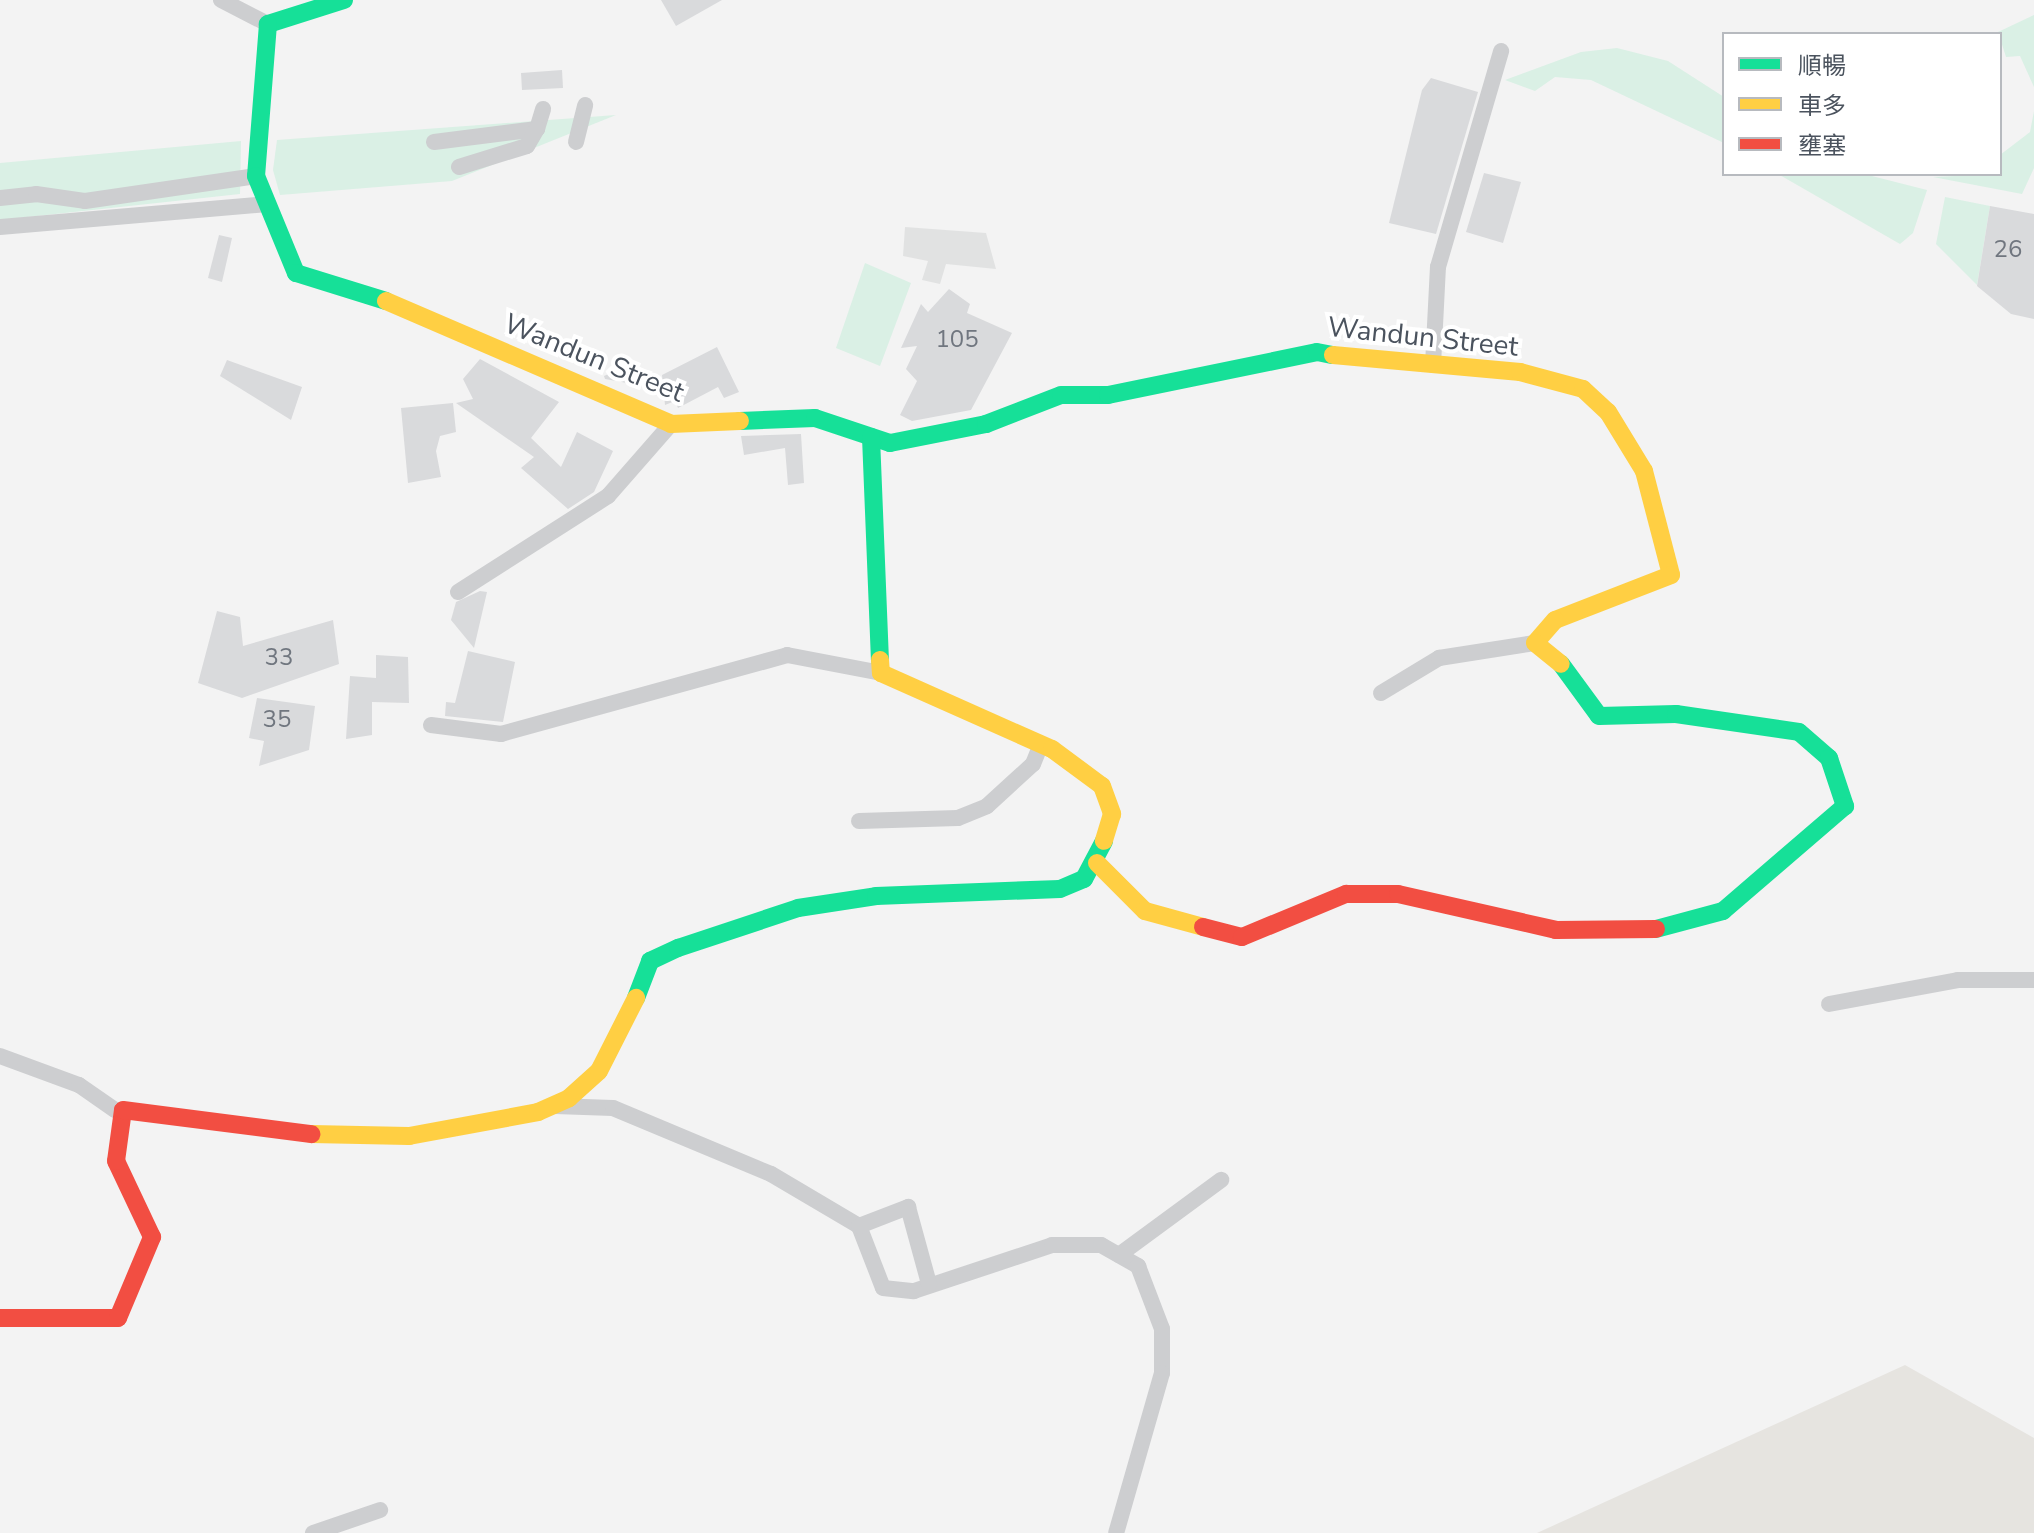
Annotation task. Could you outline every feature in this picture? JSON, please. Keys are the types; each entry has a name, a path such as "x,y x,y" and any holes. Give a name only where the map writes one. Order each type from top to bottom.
{"street":[{"path":"221,0 268,24 344,0"},
{"name":"Wandun Street","path":"268,24 256,176 296,273 397,305 671,424 815,418 890,443 986,424 1061,395 1108,395 1317,352 1520,372 1583,389 1608,412 1644,471 1671,575 1555,620 1535,643"},
{"path":"1433,365 1438,267 1501,51"},
{"path":"576,142 585,105"},
{"path":"459,167 527,146 537,129 543,109"},
{"path":"434,142 537,129"},
{"path":"0,198 36,194 85,201 256,176"},
{"path":"0,227 267,204"},
{"path":"458,592 608,496 671,424"},
{"path":"871,437 881,673"},
{"path":"1097,863 1145,911 1242,937 1346,894 1398,894 1556,930 1639,934 1723,911 1845,806 1829,758 1799,732 1688,715 1599,716 1572,673 1535,643 1439,658 1381,693"},
{"path":"431,725 501,734 787,655 881,673 1041,744 1102,786 1112,814 1097,863 1060,889 876,896 798,908 678,948 650,961 627,1023 599,1071 553,1105"},
{"path":"859,821 958,818 987,806 1033,764 1041,744"},
{"path":"1829,1004 1958,980 2034,980"},
{"path":"0,1056 79,1085 115,1110"},
{"path":"0,1318 118,1318 152,1237 116,1161 123,1110 344,1138 478,1125 553,1105 613,1108 771,1174 859,1226 883,1288 929,1284 1052,1245 1101,1245 1138,1266 1154,1302 1162,1373 1116,1533"},
{"path":"1119,1255 1221,1180"},
{"path":"859,1226 908,1207 929,1284"},
{"path":"313,1533 380,1510"}],"shaded area":[{"path":"905,227 986,233 996,269 946,264 940,284 922,280 928,261 903,256"}],"green space":[{"path":"2034,15 2034,87 2020,56 2006,57 2002,32 1998,32"},
{"path":"1617,48 1668,61 1722,96 1722,142 1591,80 1555,77 1535,91 1505,80 1581,52"},
{"path":"2034,111 2034,168 2022,194 1933,177 2002,176 2002,153 2030,132"},
{"path":"616,115 452,181 280,195 273,170 277,140"},
{"path":"241,141 240,194 0,220 0,163"},
{"path":"1781,176 1872,176 1927,190 1913,233 1900,244"},
{"path":"1945,197 1990,206 1977,285 1936,244"},
{"path":"865,263 911,283 880,366 836,348"}],"sand":[{"path":"1905,1365 2034,1438 2034,1533 1537,1533"}],"building":[{"path":"661,0 722,0 676,26"},
{"path":"562,70 563,88 522,90 521,73"},
{"path":"1431,78 1478,92 1436,234 1389,223 1422,90"},
{"path":"1484,173 1521,182 1503,243 1466,232"},
{"path":"1990,206 2034,214 2034,319 2011,314 1977,286"},
{"path":"219,235 232,238 222,282 208,278"},
{"path":"949,289 970,304 967,313 1012,333 971,410 912,421 900,415 917,381 906,369 917,346 901,348 921,304 928,312"},
{"path":"717,347 739,392 724,398 718,387 678,408 675,401 665,405 662,375"},
{"path":"480,359 559,402 531,438 561,467 577,432 613,451 594,492 568,509 521,468 534,457 456,403 473,399 463,379"},
{"path":"227,360 302,387 291,420 220,376"},
{"path":"620,369 627,383 605,379 604,376"},
{"path":"453,403 456,432 440,436 436,451 441,477 408,483 401,408"},
{"path":"801,434 804,483 788,485 785,448 744,455 741,436"},
{"path":"480,591 487,592 474,648 451,620 456,602"},
{"path":"217,611 240,617 243,646 333,620 339,664 242,698 198,683"},
{"path":"468,651 515,662 503,722 445,716 446,702 455,703"},
{"path":"376,655 408,657 409,703 372,702 372,735 346,739 350,676 376,678"},
{"path":"257,698 315,706 309,750 259,766 264,741 249,738"}],"traffic: fast":[{"path":"344,0 268,24 256,176 296,273 386,301"},
{"path":"740,421 815,418 890,443 986,424 1061,395 1108,395 1317,352 1333,355"},
{"path":"871,437 880,660"},
{"path":"1561,664 1599,716 1676,714 1799,732 1829,758 1845,806 1723,911 1656,929"},
{"path":"636,998 650,961 678,948 798,908 876,896 1060,889 1084,879 1104,841"}],"traffic: slow":[{"path":"386,301 671,424 740,421"},
{"path":"1333,355 1520,372 1583,389 1608,412 1644,471 1671,575 1555,620 1535,643 1561,664"},
{"path":"880,660 881,673 1052,749 1102,786 1112,814 1104,841"},
{"path":"1097,863 1145,911 1203,927"},
{"path":"311,1134 409,1136 538,1112 569,1098 599,1071 636,998"}],"traffic: jam":[{"path":"1203,927 1242,937 1346,894 1398,894 1556,930 1656,929"},
{"path":"0,1318 118,1318 152,1237 116,1161 123,1110 311,1134"}]}
